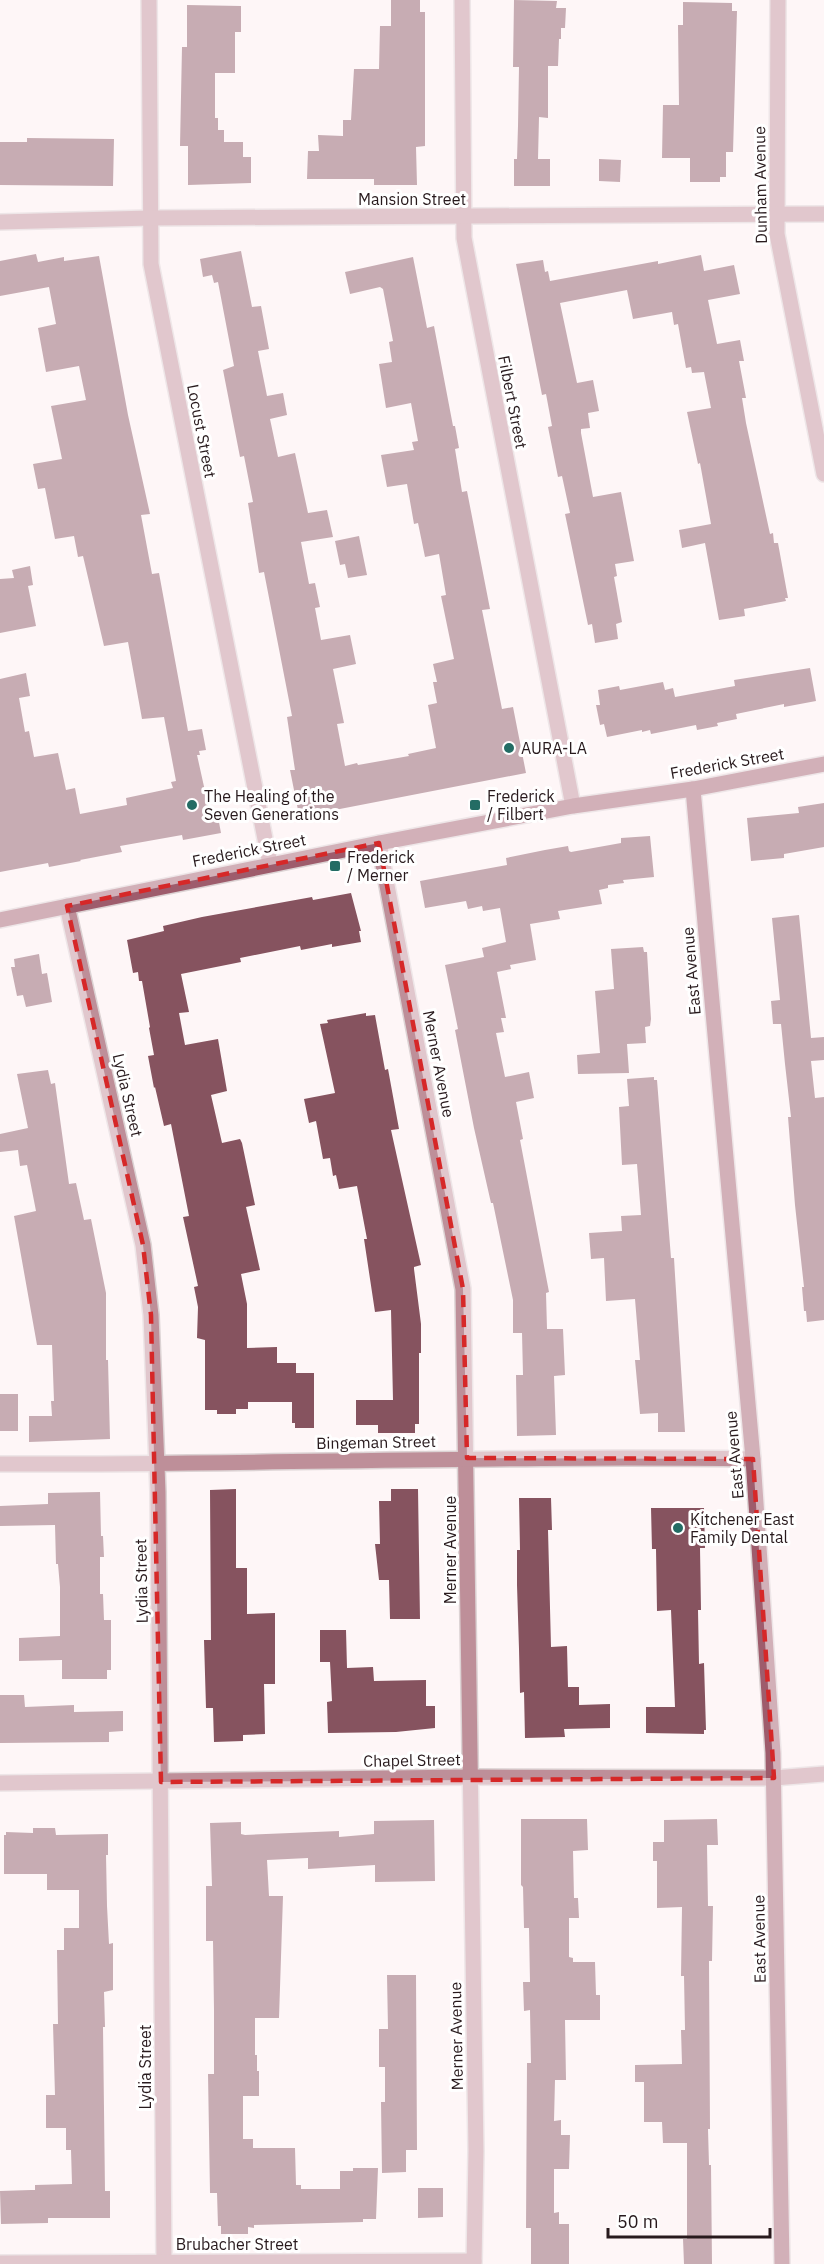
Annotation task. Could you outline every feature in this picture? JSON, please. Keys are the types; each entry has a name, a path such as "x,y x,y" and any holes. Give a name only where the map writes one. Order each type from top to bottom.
{"street":[{"name":"Locust Street","path":"149,0 151,264 270,864"},
{"name":"Filbert Street","path":"462,0 463,217 466,250 573,806"},
{"name":"Dunham Avenue","path":"778,0 777,234 824,474"},
{"name":"Mansion Street","path":"0,222 150,218 824,214"},
{"name":"Frederick Street","path":"0,920 270,864 573,806 693,789 824,764"},
{"name":"East Avenue","path":"693,789 753,1459 774,1778 782,2264"},
{"name":"Merner Avenue","path":"379,843 463,1289 476,2151 474,2263"},
{"name":"Lydia Street","path":"67,906 142,1245 151,1315 157,1464 164,2263"},
{"name":"Bingeman Street","path":"0,1464 157,1464 467,1458 753,1459"},
{"name":"Chapel Street","path":"0,1783 469,1777 774,1778 824,1774"},
{"name":"Brubacher Street","path":"0,2263 474,2263"}],"highlighted area":[{"path":"379,843 463,1289 467,1458 753,1459 774,1778 161,1782 151,1315 143,1245 67,906"}],"building":[{"path":"391,0 420,0 420,12 425,12 425,146 416,147 417,185 374,185 374,179 307,179 308,151 319,151 318,135 343,136 343,120 351,120 354,69 379,69 380,26 391,26"},
{"path":"514,0 557,1 556,8 566,8 565,28 561,28 561,39 559,39 558,66 548,66 548,118 539,117 538,159 550,159 550,186 514,186 514,159 517,159 519,67 513,67"},
{"path":"683,2 732,3 732,11 737,11 733,152 726,152 726,177 720,177 720,182 690,182 690,158 662,158 663,105 679,105 678,25 683,25"},
{"path":"187,5 241,6 241,32 235,32 235,73 215,73 215,118 218,118 218,130 224,130 224,142 243,142 243,157 251,157 251,183 188,185 188,146 180,146 182,47 187,47"},
{"path":"27,138 114,139 113,186 0,185 0,142 27,142"},
{"path":"599,159 621,160 620,182 599,181"},
{"path":"241,251 252,307 261,306 269,349 258,351 267,396 283,393 287,415 270,419 278,457 295,453 308,513 327,510 333,537 301,542 309,584 315,583 320,607 315,608 321,640 350,635 356,664 333,669 344,723 337,724 345,766 409,756 408,754 436,748 428,705 437,703 433,682 437,682 433,664 454,659 441,596 446,595 439,554 425,557 418,523 414,524 407,484 387,487 381,455 414,450 412,442 418,441 411,403 386,408 379,364 392,362 389,342 393,341 383,289 380,287 350,294 345,272 413,257 427,328 434,326 453,426 455,426 459,448 455,449 462,492 467,491 490,609 482,610 502,709 513,707 526,773 314,814 312,807 298,810 290,770 295,770 287,717 292,716 264,572 259,573 248,503 253,502 244,456 240,457 223,370 234,366 218,282 214,283 212,275 203,277 200,259"},
{"path":"36,254 38,262 64,257 64,261 99,256 128,415 150,514 141,515 152,574 159,573 188,731 202,729 206,750 199,751 200,755 197,755 211,818 218,817 221,833 183,840 182,835 120,846 122,852 81,861 49,867 48,863 0,872 0,679 26,673 30,696 19,698 25,732 29,731 34,757 58,753 66,790 75,788 80,814 127,805 126,798 173,788 171,782 176,781 164,717 142,719 128,642 104,646 83,556 78,557 74,536 55,539 45,488 38,489 33,464 62,459 51,406 86,400 79,366 46,372 38,328 56,324 49,287 0,296 0,261"},
{"path":"701,255 704,271 734,265 740,294 708,300 717,344 740,340 744,361 739,361 746,398 742,398 746,423 770,534 773,533 774,543 778,543 788,598 785,598 786,601 744,609 745,616 719,620 705,543 682,548 679,530 711,524 700,463 698,464 687,412 711,408 704,372 692,373 691,367 686,368 678,324 674,325 672,312 633,319 627,290 560,303 577,383 593,380 599,411 588,413 590,428 581,429 593,497 621,492 634,561 615,564 617,576 614,577 622,622 616,624 618,639 595,643 592,624 588,625 565,514 570,513 562,476 558,477 548,427 552,426 546,394 542,395 516,264 543,260 545,272 548,271 550,281"},
{"path":"359,536 367,575 348,578 345,564 340,565 335,541"},
{"path":"30,566 33,585 28,586 36,626 0,633 0,579 14,578 12,570"},
{"path":"810,668 816,701 784,707 784,704 736,714 737,719 697,730 696,725 651,734 650,730 642,732 642,730 607,737 604,724 600,725 596,705 600,705 598,690 619,686 620,690 663,682 665,690 673,688 675,697 735,686 734,680"},
{"path":"824,803 824,847 784,854 784,858 751,861 747,818 799,813 798,807"},
{"path":"650,836 654,877 623,880 624,883 608,885 608,888 599,890 602,904 558,911 560,919 530,924 536,960 510,965 511,969 497,972 506,1018 501,1018 504,1032 496,1033 505,1077 529,1072 534,1098 516,1102 523,1139 520,1140 549,1292 546,1293 547,1329 563,1329 565,1375 554,1376 556,1435 517,1436 516,1375 523,1375 522,1333 513,1333 513,1300 493,1203 491,1203 474,1128 445,965 484,957 482,948 506,942 500,908 483,911 482,906 468,909 466,901 425,908 420,881 507,865 506,858 545,850 568,846 571,852 621,843 621,838"},
{"path":"351,893 361,931 359,931 361,942 332,947 332,944 301,950 300,946 240,958 241,962 181,974 189,1012 179,1013 185,1045 218,1039 227,1091 211,1095 222,1143 240,1139 242,1143 255,1205 246,1207 260,1270 241,1274 247,1304 247,1348 277,1347 277,1363 296,1363 296,1373 314,1373 314,1428 295,1428 295,1423 292,1423 292,1402 248,1402 248,1409 236,1409 236,1414 217,1414 217,1410 205,1410 205,1340 197,1338 198,1307 194,1287 198,1286 183,1217 189,1216 171,1124 164,1126 154,1088 148,1056 154,1055 142,981 139,981 138,972 133,973 127,940 164,931 163,926 202,917 312,897 313,900"},
{"path":"799,915 811,1038 824,1037 824,1060 811,1061 815,1098 824,1097 824,1320 807,1322 806,1311 804,1311 802,1287 804,1287 788,1117 791,1117 781,1024 773,1024 771,1001 780,1000 772,918"},
{"path":"643,947 644,952 647,952 651,1019 650,1026 645,1027 646,1043 627,1044 629,1073 578,1074 577,1055 600,1053 595,991 614,989 611,949"},
{"path":"39,954 42,974 47,973 52,1002 26,1007 23,995 17,996 11,967 15,967 14,959"},
{"path":"366,1013 366,1016 375,1015 385,1070 388,1069 399,1129 391,1130 421,1265 414,1267 421,1324 419,1424 415,1424 415,1433 378,1433 378,1425 356,1425 356,1400 393,1400 391,1310 375,1312 364,1239 367,1239 357,1186 339,1189 336,1175 333,1176 330,1158 323,1159 316,1121 309,1123 304,1099 335,1093 320,1024 328,1023 327,1020"},
{"path":"48,1070 51,1084 55,1083 69,1184 76,1183 84,1220 91,1219 106,1293 106,1360 108,1360 110,1439 29,1442 29,1416 52,1416 51,1401 54,1401 52,1345 37,1345 14,1216 36,1211 27,1165 20,1166 18,1150 0,1152 0,1134 28,1128 17,1074"},
{"path":"654,1077 654,1080 657,1080 671,1258 674,1258 685,1432 658,1432 658,1413 640,1414 635,1360 640,1360 635,1299 606,1301 604,1258 591,1259 589,1233 622,1231 621,1216 641,1215 637,1164 622,1165 619,1107 629,1106 627,1079"},
{"path":"0,1394 18,1394 18,1431 0,1431"},
{"path":"236,1489 236,1568 247,1568 247,1614 275,1613 275,1684 264,1684 265,1734 243,1735 243,1741 214,1742 213,1708 206,1708 204,1640 211,1640 210,1490"},
{"path":"391,1489 418,1489 420,1619 390,1619 389,1580 379,1580 375,1544 380,1544 379,1501 391,1501"},
{"path":"100,1492 104,1557 100,1557 100,1594 103,1594 104,1620 111,1620 111,1670 107,1670 107,1679 62,1679 62,1660 19,1661 19,1638 60,1636 60,1587 58,1564 56,1564 55,1525 0,1526 0,1506 48,1504 48,1493"},
{"path":"519,1498 551,1498 552,1530 548,1530 551,1647 567,1646 568,1687 579,1687 579,1705 610,1704 610,1728 564,1729 565,1737 525,1738 524,1692 520,1693 517,1585 517,1550 520,1550"},
{"path":"651,1508 704,1508 705,1548 700,1548 701,1610 698,1610 699,1664 704,1663 706,1730 704,1734 646,1733 646,1707 675,1707 671,1610 657,1611 656,1549 652,1549"},
{"path":"320,1630 346,1630 347,1668 373,1667 374,1681 426,1680 426,1706 435,1706 435,1728 396,1732 328,1733 327,1702 332,1701 330,1662 320,1662"},
{"path":"0,1695 24,1695 25,1707 74,1705 74,1712 123,1711 123,1731 109,1732 109,1742 0,1743"},
{"path":"521,1819 587,1819 588,1850 573,1851 574,1898 578,1898 579,1918 569,1918 569,1957 573,1958 573,1962 595,1962 596,1995 600,1995 600,2020 565,2020 566,2080 555,2080 554,2121 561,2120 561,2135 570,2135 569,2169 554,2169 554,2213 559,2212 559,2224 569,2224 569,2264 531,2264 531,2228 526,2228 527,2063 531,2063 530,2010 524,2011 523,1982 530,1982 529,1928 524,1928 523,1887 521,1885"},
{"path":"717,1819 718,1845 707,1845 708,1906 713,1906 712,1961 709,1961 710,2129 708,2129 709,2165 711,2165 712,2264 684,2264 683,2239 687,2239 687,2143 663,2143 662,2122 644,2122 644,2082 635,2082 635,2065 682,2064 681,2030 685,2030 684,1976 681,1976 682,1907 657,1908 657,1861 653,1861 653,1842 664,1842 664,1820"},
{"path":"434,1820 435,1881 375,1882 375,1865 308,1869 308,1858 267,1860 269,1896 283,1896 279,2018 255,2018 255,2055 257,2055 257,2071 259,2071 259,2096 243,2096 243,2139 253,2139 253,2148 295,2148 296,2185 301,2185 301,2189 340,2189 340,2171 353,2171 353,2168 378,2168 376,2219 363,2219 363,2222 254,2225 254,2228 248,2227 248,2234 221,2234 221,2226 218,2226 217,2193 210,2193 208,2074 214,2074 214,2010 213,1941 206,1941 206,1886 212,1886 210,1823 241,1822 241,1834 245,1835 339,1831 339,1837 374,1834 374,1821"},
{"path":"33,1828 55,1828 56,1835 108,1834 107,1906 109,1944 113,1943 113,1990 104,1992 105,2027 103,2027 105,2191 110,2191 110,2218 48,2218 48,2223 1,2224 0,2191 35,2190 35,2185 72,2184 71,2150 66,2150 66,2128 46,2128 46,2095 55,2095 53,2024 58,2024 57,1950 64,1950 64,1928 79,1928 79,1890 47,1890 47,1874 4,1874 4,1835 6,1832 33,1833"},
{"path":"387,1975 416,1975 417,2150 406,2150 406,2172 382,2173 381,2102 385,2102 385,2067 379,2067 379,2029 388,2029"},
{"path":"418,2188 443,2188 443,2217 418,2218"}],"place":[{"name":"AURA-LA","path":"509,748"},
{"name":"The Healing of the Seven Generations","path":"192,805"},
{"name":"Frederick / Filbert","path":"475,805"},
{"name":"Frederick / Merner","path":"335,866"},
{"name":"Kitchener East Family Dental","path":"678,1528"}]}
